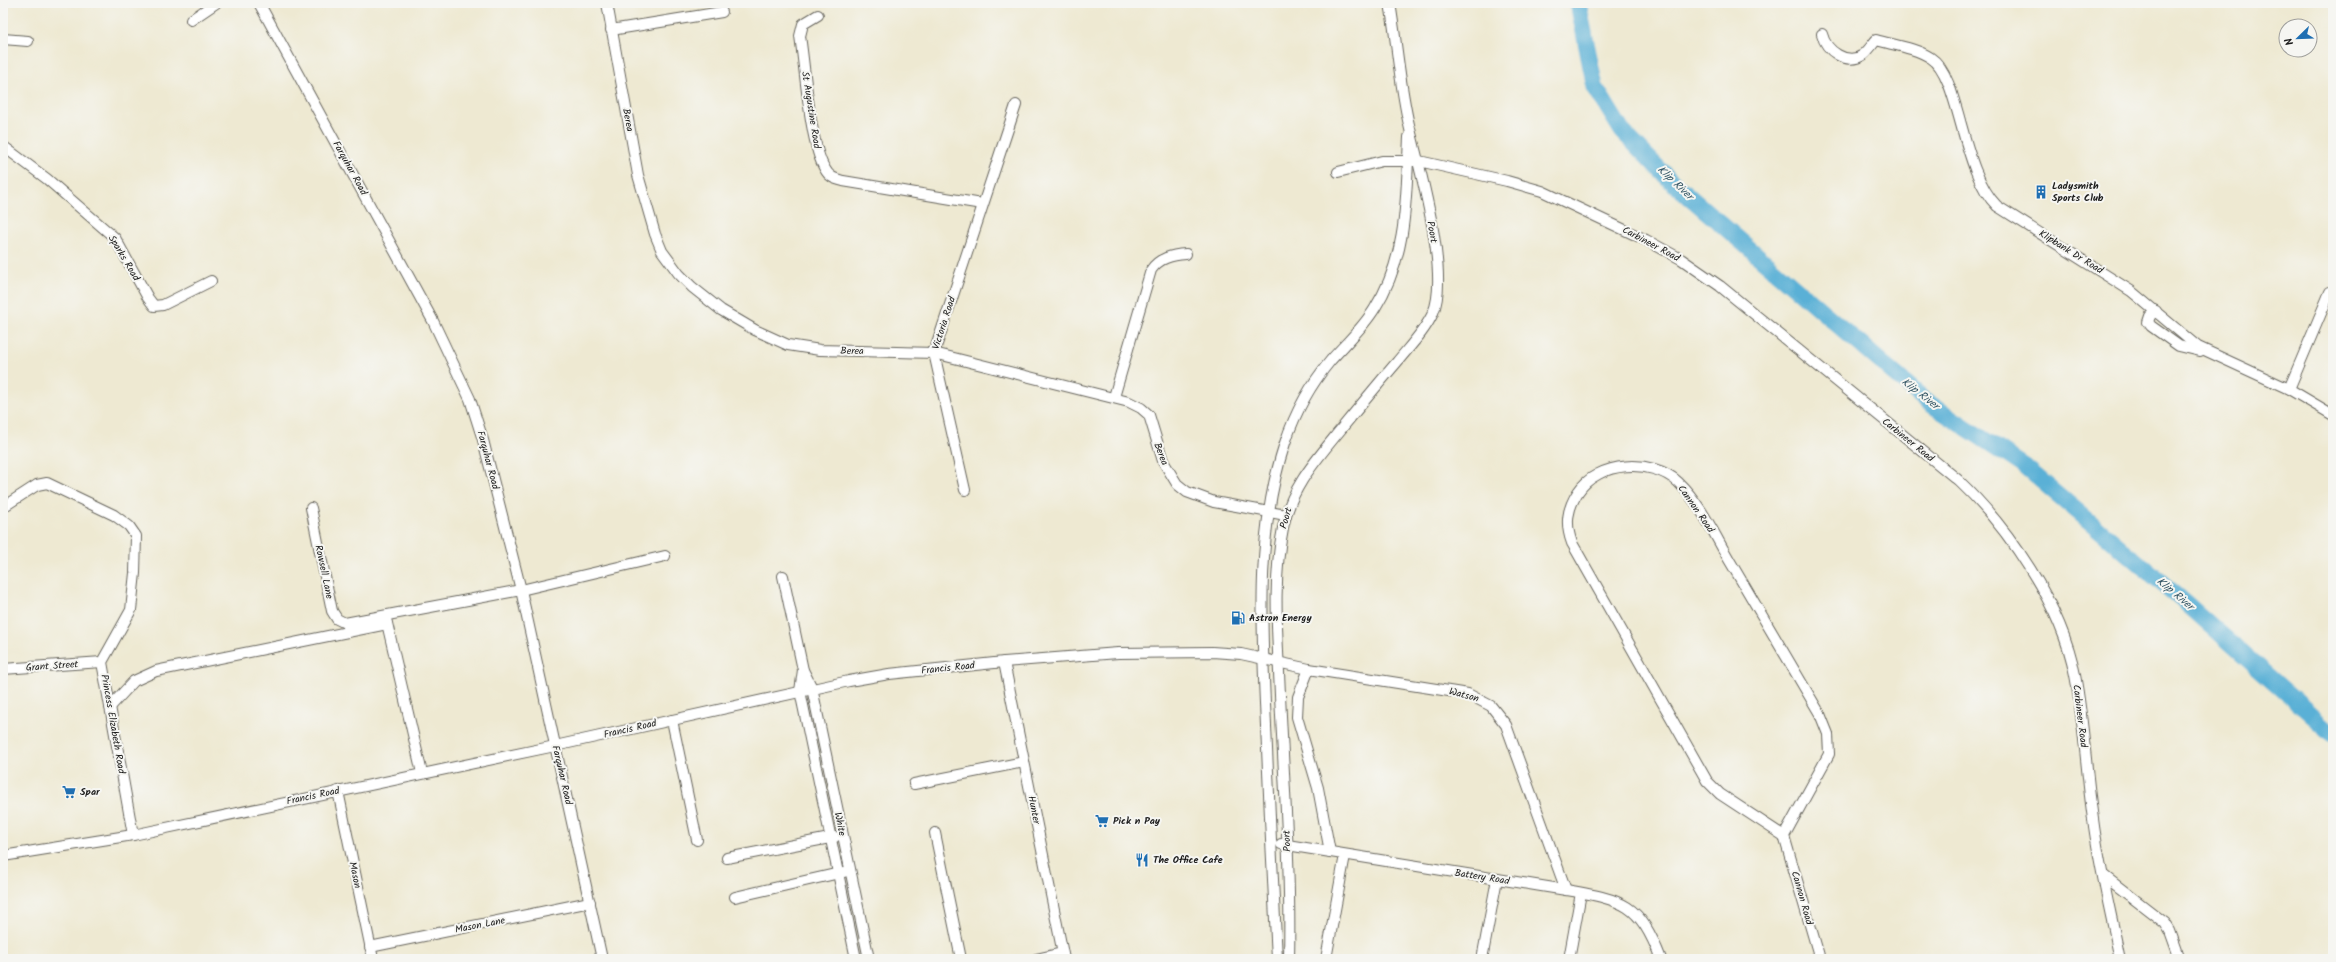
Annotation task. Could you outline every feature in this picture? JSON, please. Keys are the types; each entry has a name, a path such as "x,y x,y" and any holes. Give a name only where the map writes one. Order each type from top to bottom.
{"street":[{"path":"192,20 216,3"},
{"name":"Farquhar Road","path":"260,3 436,327 460,376 483,440 521,590 602,959"},
{"name":"Berea","path":"607,3 638,175 650,219 662,251 671,264 692,287 739,322 772,339 788,345 820,350 934,353 1114,397 1136,405 1149,416 1163,462 1177,484 1187,492 1209,501 1286,515"},
{"name":"Poort","path":"1289,959 1287,845 1277,588 1280,545 1286,515 1300,482 1318,456 1412,344 1433,312 1438,275 1419,161 1410,128 1390,3"},
{"path":"611,30 722,12"},
{"name":"St Augustine Road","path":"818,14 803,24 800,36 814,136 822,164 828,174 843,181 982,204"},
{"name":"Klipbank Dr Road","path":"1822,34 1824,44 1837,55 1851,60 1863,55 1876,40 1924,54 1932,59 1941,68 1972,167 1982,187 1993,202 2005,212 2108,275 2156,311 2206,352 2289,388 2333,415"},
{"path":"3,40 28,41"},
{"name":"Victoria Road","path":"965,490 934,353 982,204 1016,105"},
{"name":"Poort","path":"1277,959 1263,658 1263,555 1268,512 1285,442 1304,399 1316,378 1367,320 1393,273 1405,220 1410,128"},
{"name":"Sparks Road","path":"3,146 47,179 115,238 148,298 154,306 163,305 211,281"},
{"name":"Carbineer Road","path":"1338,172 1376,162 1408,160 1419,161 1507,181 1542,191 1681,259 1720,286 1958,480 1982,502 2000,524 2028,567 2052,612 2071,659 2079,701 2093,821 2120,959"},
{"path":"1114,397 1151,270 1155,264 1164,258 1186,254"},
{"path":"2289,388 2330,292"},
{"path":"2156,311 2150,316 2148,322 2159,334 2179,346 2206,352"},
{"name":"Cannon Road","path":"1784,836 1829,754 1828,734 1820,714 1707,522 1684,488 1661,472 1642,467 1625,466 1596,475 1582,485 1570,507 1567,523 1572,543 1707,781 1720,794 1784,836 1820,959"},
{"name":"Princess Elizabeth Road","path":"3,507 37,485 47,483 114,515 129,526 134,532 137,543 131,610 102,662 133,834"},
{"name":"Rowsell Lane","path":"311,508 332,610 338,619 353,623 386,620"},
{"path":"110,707 134,681 156,671 521,590 665,556"},
{"path":"783,576 803,670"},
{"path":"386,620 422,773"},
{"name":"Francis Road","path":"3,856 133,834 555,746 812,688 889,674 1004,662 1118,653 1229,652 1263,658"},
{"name":"Watson","path":"1263,658 1308,669 1456,692 1477,697 1491,706 1506,725 1566,890"},
{"name":"Grant Street","path":"3,669 102,662"},
{"name":"Hunter","path":"1004,662 1063,956"},
{"path":"1308,669 1298,697 1297,716 1318,788 1330,852"},
{"name":"White","path":"803,670 812,688 869,959"},
{"name":"White","path":"803,670 800,691 856,959"},
{"path":"672,720 697,840"},
{"path":"914,784 1024,762"},
{"name":"Mason","path":"338,791 373,959"},
{"path":"935,832 961,959"},
{"path":"727,858 843,836"},
{"name":"Battery Road","path":"1272,843 1566,890 1613,900 1638,914 1647,928 1660,959"},
{"path":"1326,959 1345,855"},
{"path":"735,896 851,871"},
{"path":"2103,875 2166,923 2180,959"},
{"path":"1482,959 1497,879"},
{"path":"1569,959 1581,893"},
{"name":"Mason Lane","path":"370,947 590,902"},
{"path":"1036,959 1063,956"}],"waterway":[{"name":"Klip River","path":"1578,3 1595,87 1622,131 1670,180 1926,401 2024,466 2188,605 2333,734"}],"place":[{"name":"Ladysmith Sports Club","path":"2041,192"},
{"name":"Astron Energy","path":"1238,618"},
{"name":"Spar","path":"69,792"},
{"name":"Pick n Pay","path":"1102,821"},
{"name":"The Office Cafe","path":"1142,860"}]}
